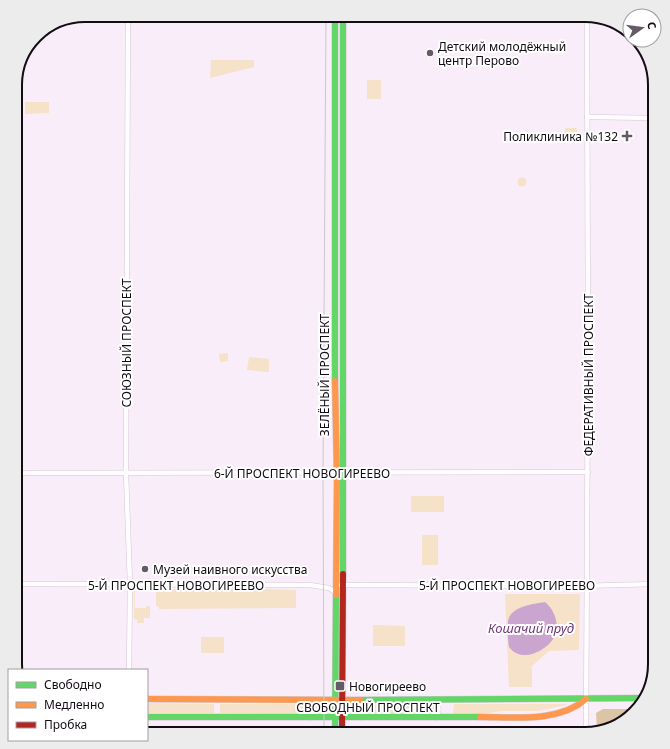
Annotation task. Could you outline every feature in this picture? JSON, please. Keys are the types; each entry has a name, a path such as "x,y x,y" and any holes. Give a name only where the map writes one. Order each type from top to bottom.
{"main road":[{"name":"ЗЕЛЁНЫЙ ПРОСПЕКТ","path":"335,22 336,592 339,718 341,727"},
{"name":"ЗЕЛЁНЫЙ ПРОСПЕКТ","path":"339,700 343,585 344,472 343,22"},
{"name":"СВОБОДНЫЙ ПРОСПЕКТ","path":"148,699 435,700 638,698"},
{"name":"СВОБОДНЫЙ ПРОСПЕКТ","path":"148,718 528,717 545,715 572,708 586,699"},
{"name":"ЗЕЛЁНЫЙ ПРОСПЕКТ","path":"337,727 339,718"}],"street":[{"name":"СОЮЗНЫЙ ПРОСПЕКТ","path":"128,22 126,473 130,584 129,669"},
{"name":"ФЕДЕРАТИВНЫЙ ПРОСПЕКТ","path":"586,727 588,472 587,22"},
{"path":"587,117 648,118"},
{"name":"6-Й ПРОСПЕКТ НОВОГИРЕЕВО","path":"22,473 588,472"},
{"name":"5-Й ПРОСПЕКТ НОВОГИРЕЕВО","path":"22,584 310,585 329,588 336,592"},
{"name":"5-Й ПРОСПЕКТ НОВОГИРЕЕВО","path":"336,585 587,586 648,584"},
{"path":"309,700 313,709 310,718"},
{"path":"360,700 358,708 360,718"},
{"path":"435,700 438,703 439,708 439,713 436,718"}],"shaded area":[{"path":"211,60 254,60 254,67 210,78"},
{"path":"367,80 381,80 381,99 367,99"},
{"path":"25,102 49,102 49,113 25,114"},
{"path":"565,128 577,128 577,142 565,142"},
{"path":"522,177 527,182 522,187 517,182"},
{"path":"228,353 228,361 220,362 219,354"},
{"path":"249,357 269,359 269,372 247,370"},
{"path":"411,496 444,496 444,512 411,512"},
{"path":"422,535 438,535 438,565 422,565"},
{"path":"134,589 135,608 146,608 146,606 150,606 150,618 144,618 144,623 137,623 137,620 134,619"},
{"path":"156,589 296,590 296,608 159,609 159,607 156,606"},
{"path":"505,594 580,594 579,650 549,651 532,666 532,687 509,687"},
{"path":"373,625 405,626 405,646 373,646"},
{"path":"201,637 224,637 224,653 201,653"},
{"path":"148,703 214,704 214,713 148,713"},
{"path":"220,704 309,704 309,714 220,713"},
{"path":"361,704 435,704 436,714 361,713"},
{"path":"454,704 567,705 537,711 500,711 485,714 453,714"},
{"path":"603,709 629,709 617,719 606,724 597,726 596,713"}],"water":[{"name":"Кошачий пруд","path":"545,602 555,617 557,627 555,636 548,645 538,652 527,655 515,653 509,647 508,621 510,616 513,612 523,607"}],"tram line":[{"path":"324,727 323,473 326,22"}],"traffic: fast":[{"path":"335,22 335,381"},
{"path":"343,22 343,574"},
{"path":"335,727 336,595"},
{"path":"360,700 638,698"},
{"path":"148,717 480,717"}],"traffic: slow":[{"path":"335,381 337,479 336,595"},
{"path":"148,699 360,700"},
{"path":"480,717 522,718 549,715 563,712 575,707 586,699"}],"traffic: jam":[{"path":"342,727 343,574"}],"place":[{"name":"Детский молодёжный центр Перово","path":"430,53"},
{"name":"Поликлиника №132","path":"627,136"},
{"name":"Музей наивного искусства","path":"145,569"},
{"name":"Новогиреево","path":"340,686"}]}
